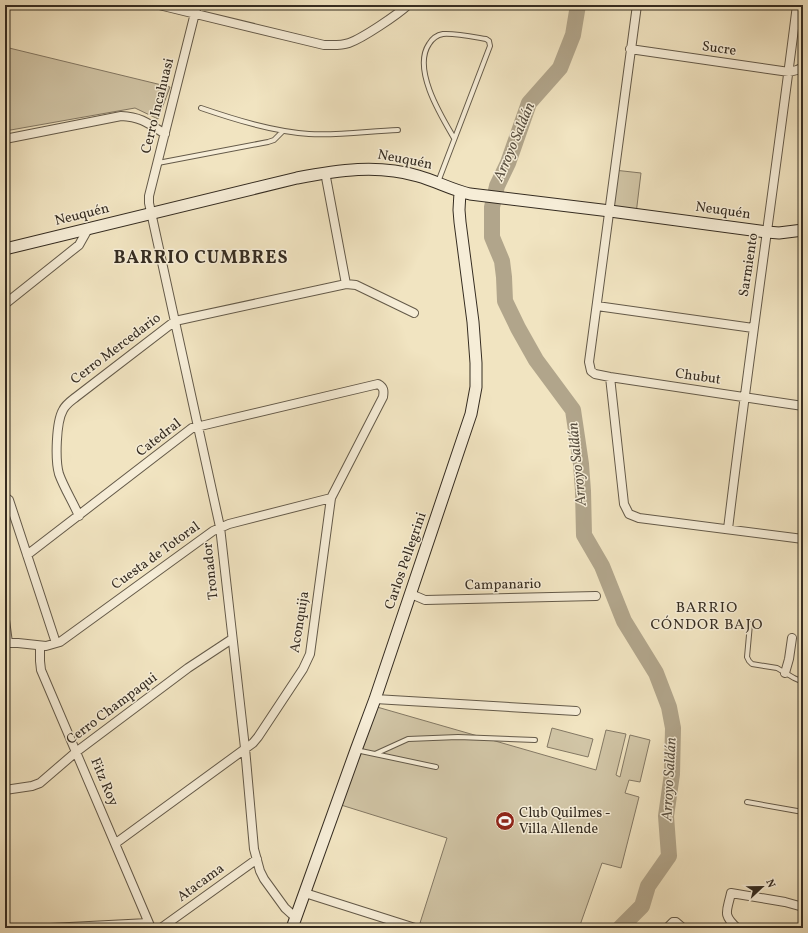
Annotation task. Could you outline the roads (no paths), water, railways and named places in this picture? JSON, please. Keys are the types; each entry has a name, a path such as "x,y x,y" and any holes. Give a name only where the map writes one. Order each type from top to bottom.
{"main road":[{"name":"Neuquén","path":"5,249 325,172 352,169 382,169 418,176 438,182 460,192 483,196 768,232 803,230"},
{"name":"Carlos Pellegrini","path":"294,923 375,699 471,414 476,387 475,350 460,222 460,192"}],"street":[{"path":"159,5 324,45 350,42 371,31 408,5"},
{"name":"Cerro Incahuasi","path":"151,213 149,196 197,5"},
{"path":"637,5 597,306 753,328"},
{"name":"Sarmiento","path":"728,529 753,328 768,232 797,5"},
{"name":"Sucre","path":"630,49 789,72 803,67"},
{"path":"5,138 121,116 133,116 143,120 164,134"},
{"path":"325,172 346,284 356,285 414,313"},
{"name":"Tronador","path":"151,213 220,527 254,849 264,879 294,923"},
{"path":"5,304 79,245 88,228"},
{"name":"Cerro Mercedario","path":"79,516 60,475 56,453 62,412 67,404 76,396 175,321 346,284"},
{"name":"Chubut","path":"597,306 589,362 591,371 595,374 803,406"},
{"path":"610,377 624,504 629,514 639,518 803,540"},
{"name":"Catedral","path":"27,555 192,428 378,384"},
{"name":"Aconquija","path":"116,843 258,737 303,669 308,658 331,498 383,397 384,390 382,386 378,384"},
{"path":"5,497 9,500 56,643"},
{"name":"Cuesta de Totoral","path":"6,643 46,646 56,643 66,638 206,535 220,527 331,498"},
{"name":"Campanario","path":"411,594 425,600 596,596"},
{"path":"5,620 6,643"},
{"path":"785,673 792,638"},
{"name":"Cerro Champaqui","path":"5,790 32,786 40,783 76,752 188,668 232,640"},
{"name":"Fitz Roy","path":"40,646 41,670 150,925"},
{"path":"375,699 576,711"},
{"name":"Atacama","path":"161,928 257,859"},
{"path":"305,893 415,928"},
{"path":"737,928 728,920 726,915 731,893 785,902 803,907"},
{"path":"667,928 673,922 676,922 683,928"},
{"path":"50,928 150,925"}],"lane":[{"path":"438,182 490,46 489,41 486,39 442,34 432,39 426,48 424,64 426,79 430,91 454,138"},
{"path":"201,108 241,122 283,131 326,134 398,130"},
{"path":"158,163 268,142 274,140 283,131"},
{"path":"750,624 747,657 749,661 752,664 776,668 803,682"},
{"path":"375,754 408,740 458,737 535,740"},
{"path":"356,750 436,766"},
{"path":"747,802 803,812"}],"waterway":[{"name":"Arroyo Saldán","path":"578,5 573,35 560,68 529,103 508,163 497,186 492,207 492,237 502,261 505,301 536,360 573,410 581,464 584,535 602,566 624,621 656,673 669,707 673,728 672,774 666,816 669,856 648,886 642,906 620,928"}],"place":[{"name":"Club Quilmes - Villa Allende","path":"505,821"}],"district":[{"name":"BARRIO CUMBRES","path":"201,258"},
{"name":"BARRIO CÓNDOR BAJO","path":"707,616"}]}
